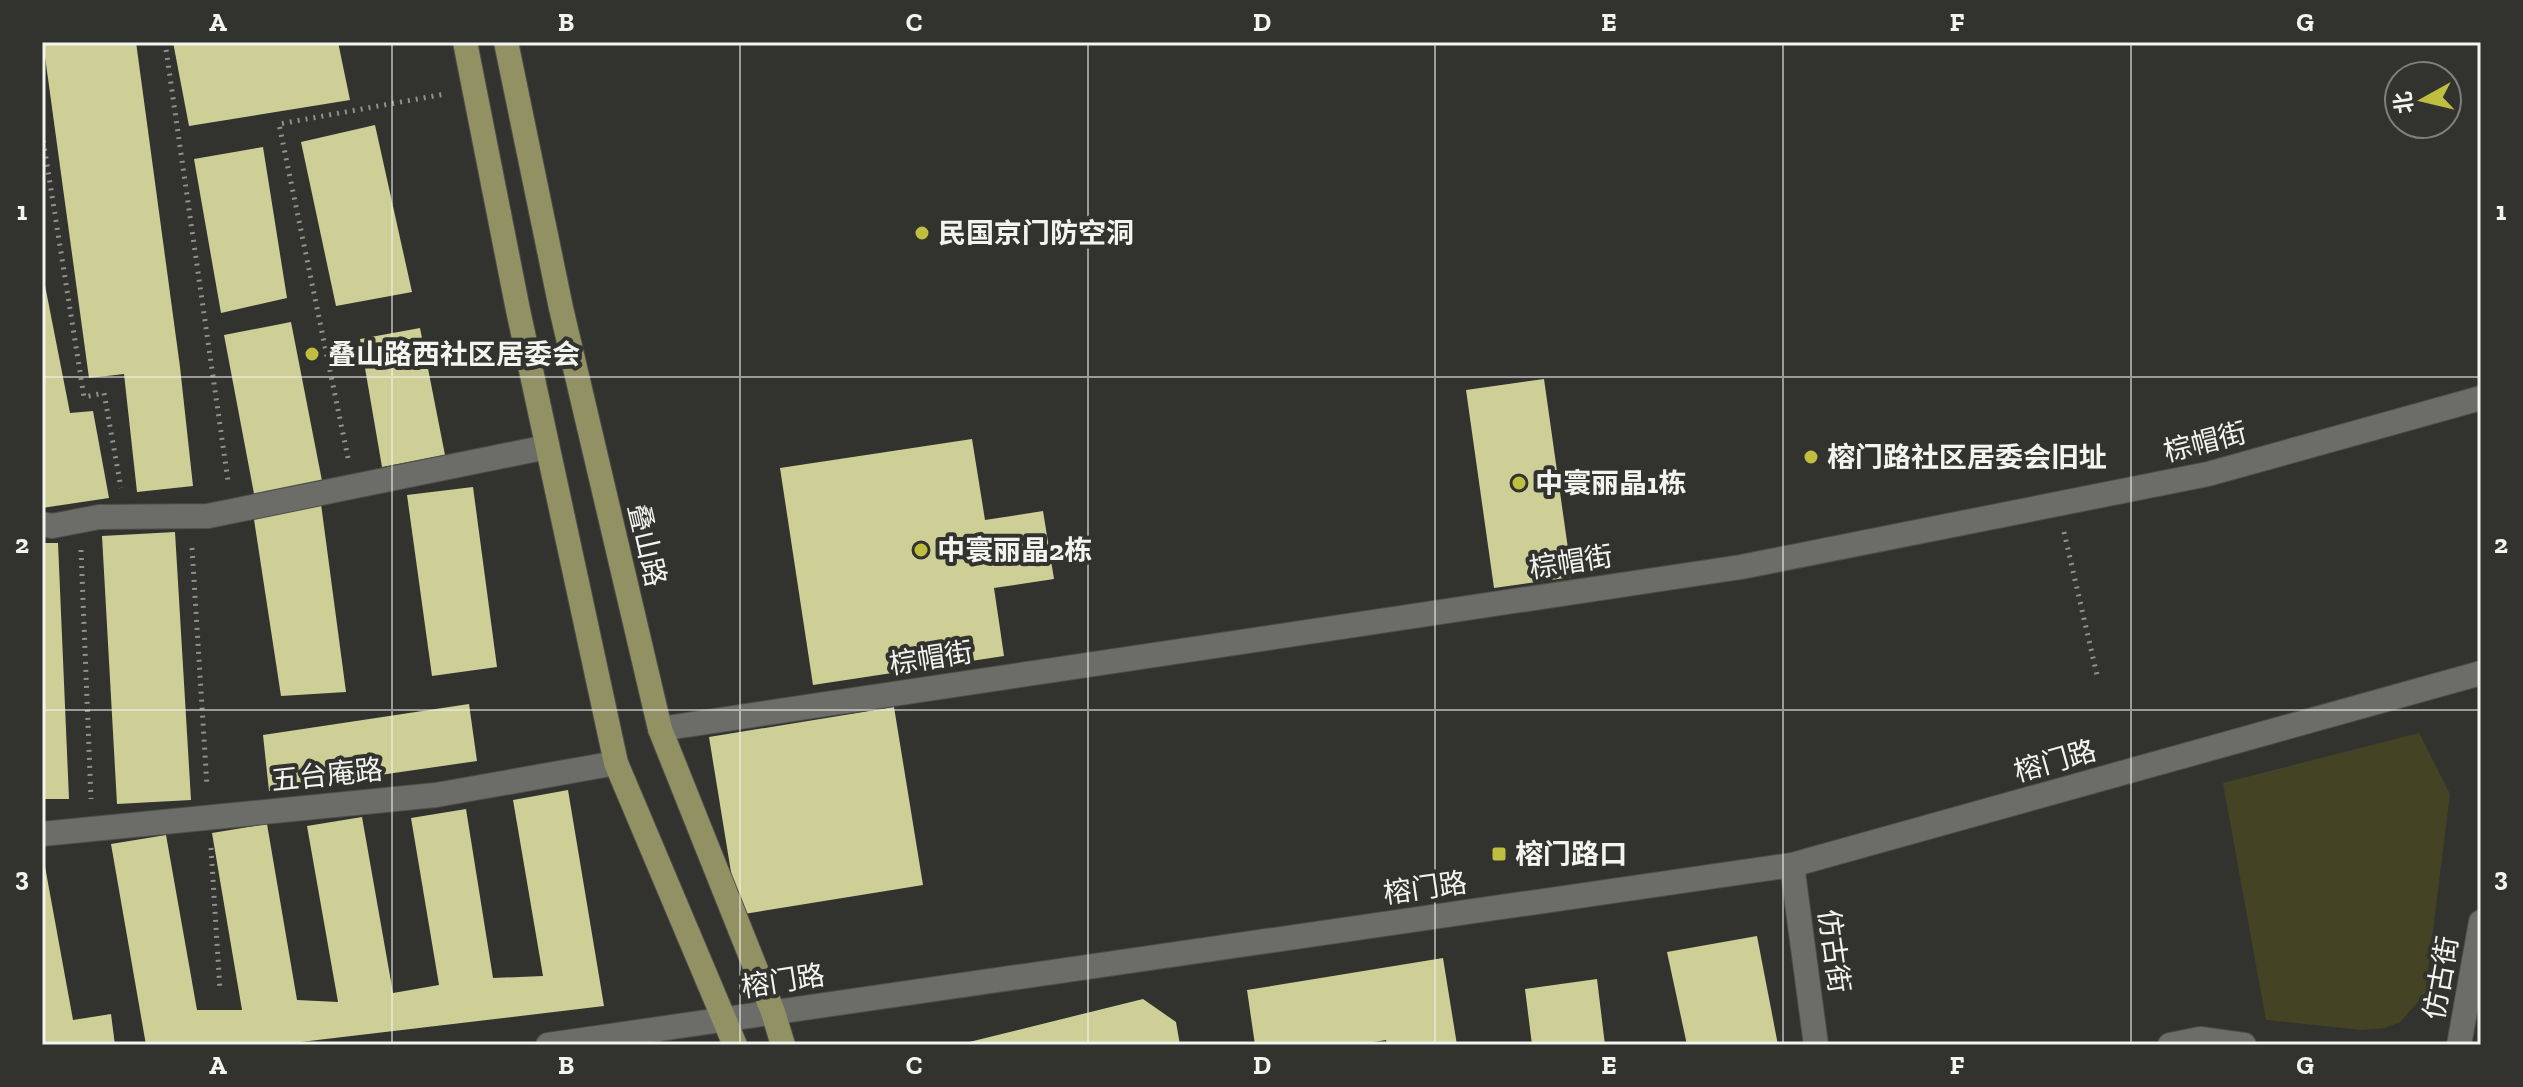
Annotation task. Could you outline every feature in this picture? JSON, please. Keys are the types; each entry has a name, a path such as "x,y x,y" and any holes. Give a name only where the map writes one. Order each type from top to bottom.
{"main road":[{"path":"465,42 547,447 616,763 735,1045"},
{"name":"叠山路","path":"506,42 561,308 660,729 773,1012 783,1045"}],"street":[{"name":"棕帽街","path":"660,729 1741,567 2208,474 2481,398"},
{"path":"42,524 52,526 99,517 208,516 547,447"},
{"name":"榕门路","path":"548,1045 1792,865 2481,673"},
{"name":"五台庵路","path":"42,834 436,795 616,763"},
{"name":"仿古街","path":"1792,865 1816,1045"},
{"name":"仿古街","path":"2459,1045 2481,922"},
{"path":"2170,1045 2200,1039 2244,1045"}],"path":[{"path":"165,42 232,511"},
{"path":"354,487 279,124 474,89"},
{"path":"42,133 84,397 104,393 114,452"},
{"path":"2057,504 2097,675"},
{"path":"190,516 220,990"},
{"path":"79,521 92,828"}],"shaded area":[{"path":"2419,733 2450,794 2425,994 2400,1022 2385,1028 2362,1030 2266,1020 2223,783"}],"building":[{"path":"43,42 136,42 193,486 137,492 124,374 89,378"},
{"path":"173,42 338,42 350,100 189,126"},
{"path":"375,125 412,292 336,306 301,142"},
{"path":"263,147 287,298 221,313 194,159"},
{"path":"42,270 70,413 93,411 109,498 42,508"},
{"path":"291,322 323,486 255,499 224,335"},
{"path":"420,328 445,455 382,467 360,339"},
{"name":"中寰丽晶1栋","path":"1544,379 1572,577 1494,588 1466,390"},
{"name":"中寰丽晶2栋","path":"972,439 985,520 1043,511 1054,579 994,588 1004,656 813,685 780,468"},
{"path":"473,487 497,667 432,676 407,495"},
{"path":"321,504 346,692 281,696 253,513"},
{"path":"175,532 191,800 117,804 102,536"},
{"path":"42,543 58,543 69,799 42,799"},
{"path":"469,704 477,761 269,791 263,735"},
{"path":"894,707 923,885 738,915 709,737"},
{"path":"568,790 604,1006 275,1045 146,1045 111,844 166,835 197,1010 242,1010 212,833 267,824 297,1000 338,1002 307,826 362,817 393,993 439,985 411,818 466,809 493,978 543,976 513,800"},
{"path":"42,850 73,1020 111,1014 115,1045 42,1045"},
{"path":"1757,936 1778,1045 1687,1045 1667,952"},
{"path":"1443,958 1457,1045 1387,1045 1386,1040 1355,1045 1255,1045 1247,990"},
{"path":"1597,979 1605,1045 1532,1045 1525,989"},
{"path":"1143,999 1176,1022 1180,1045 957,1045"}],"place":[{"name":"民国京门防空洞","path":"922,233"},
{"name":"叠山路西社区居委会","path":"312,354"},
{"name":"榕门路社区居委会旧址","path":"1811,457"},
{"name":"中寰丽晶1栋","path":"1519,483"},
{"name":"中寰丽晶2栋","path":"921,550"},
{"name":"榕门路口","path":"1499,854"}]}
